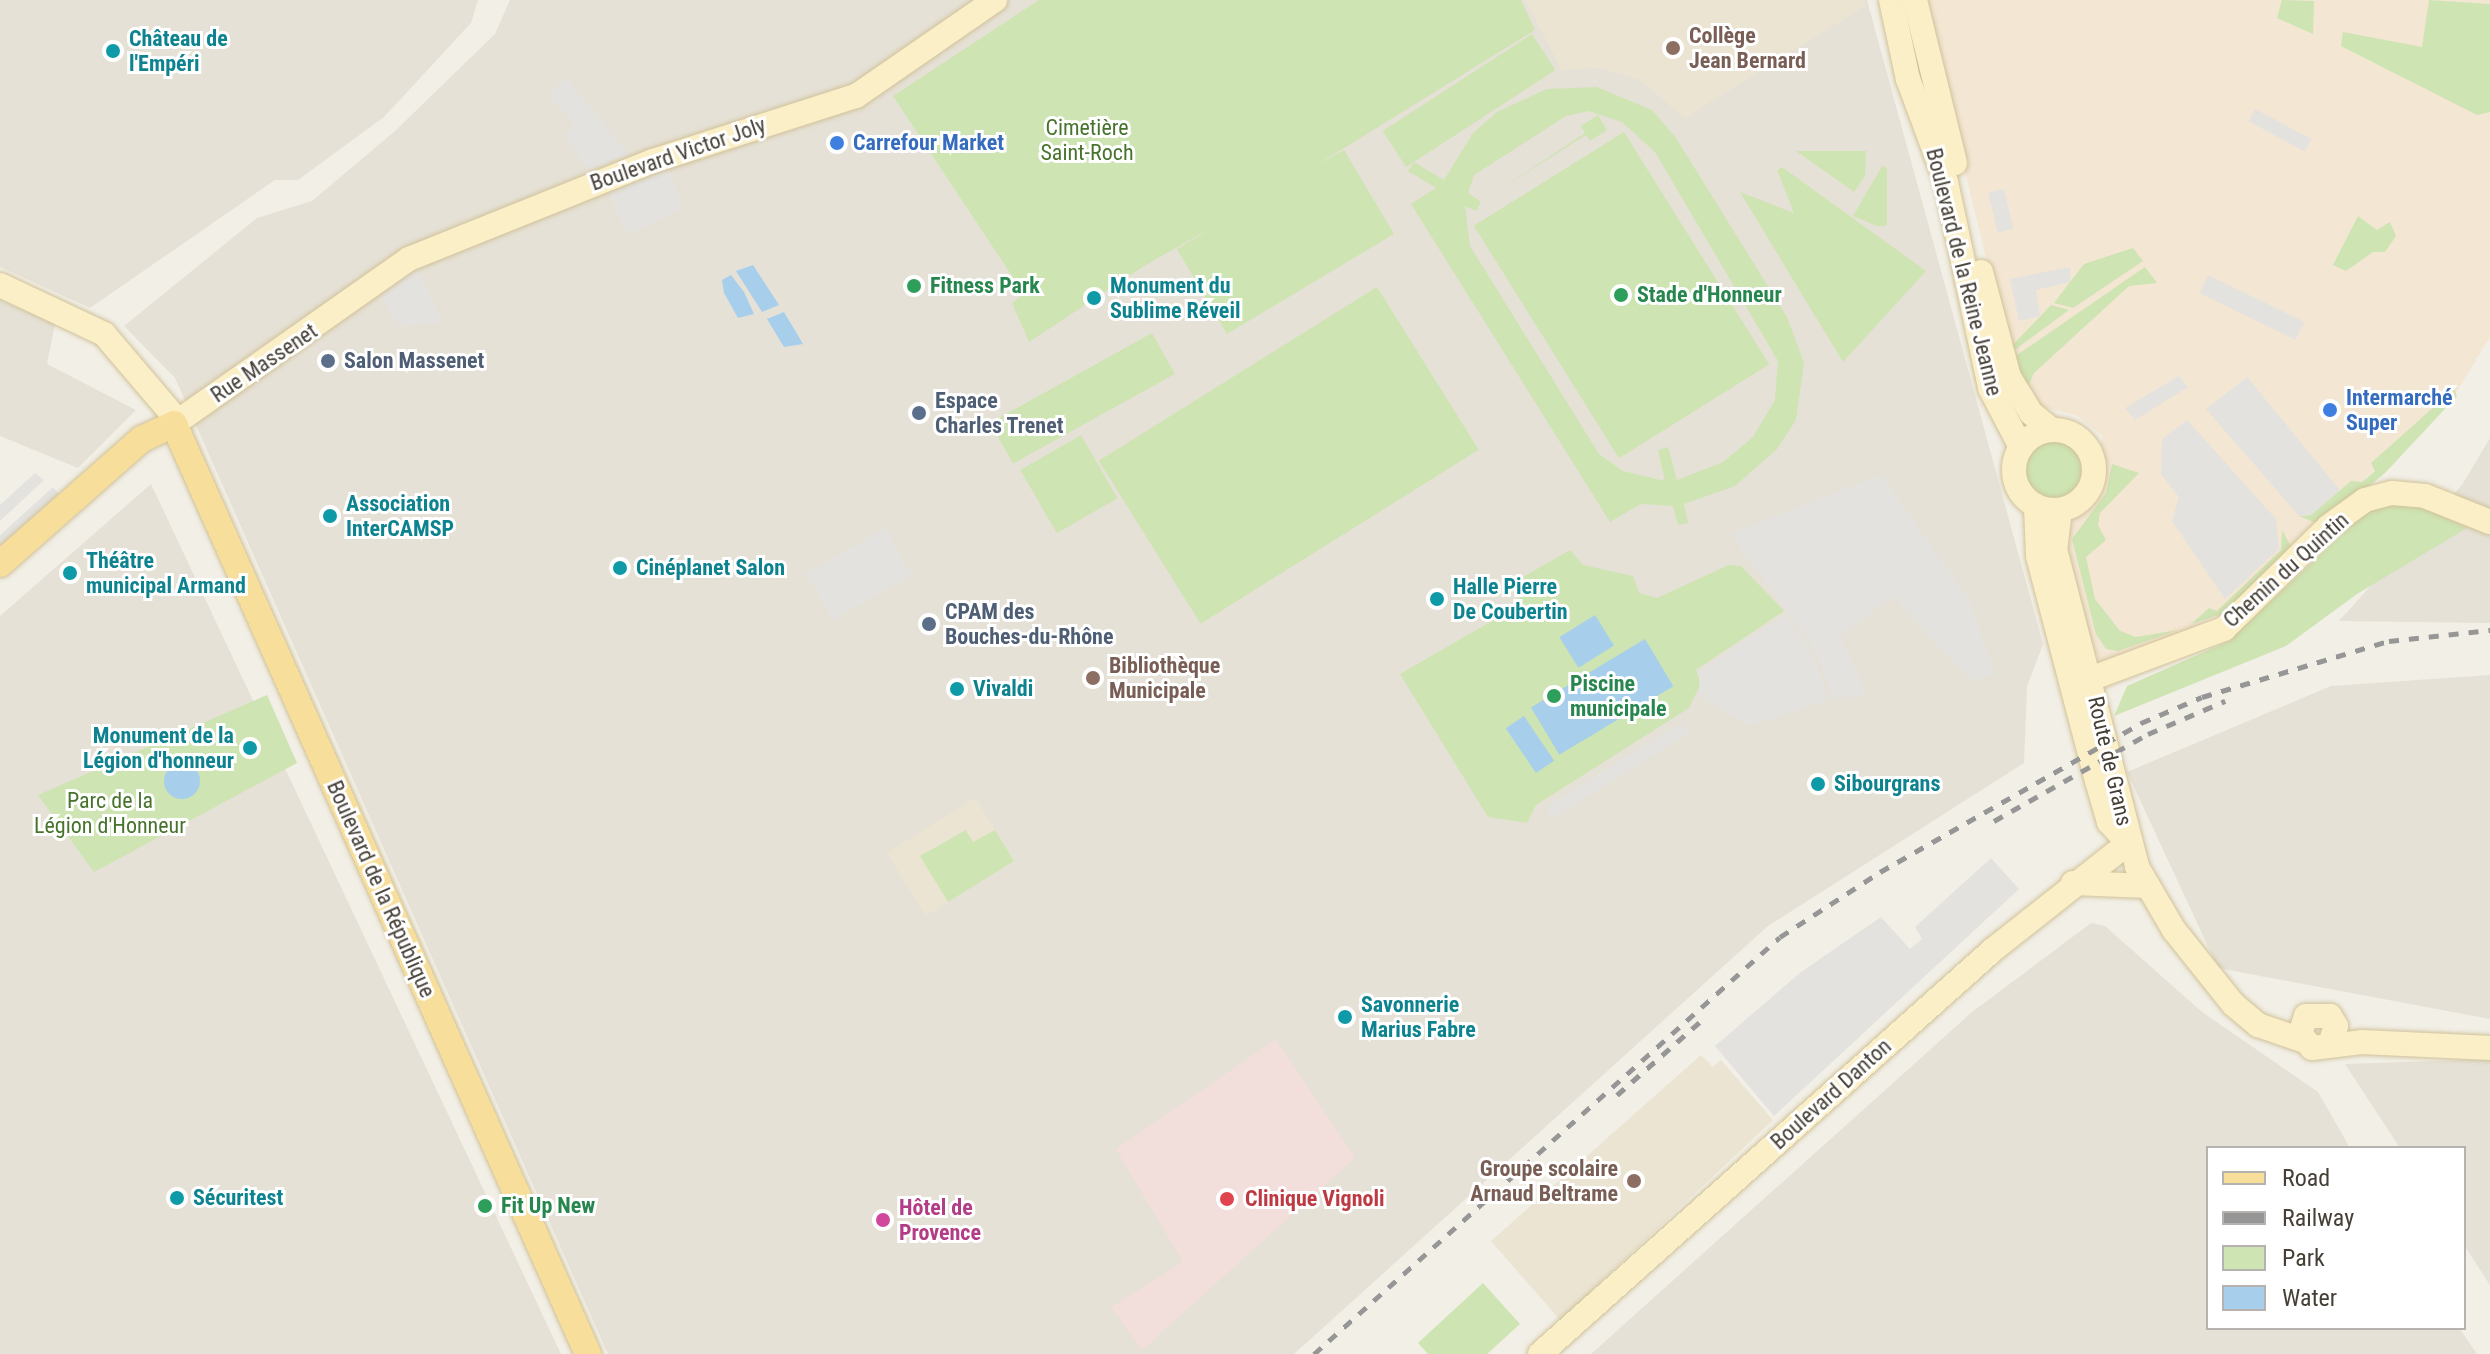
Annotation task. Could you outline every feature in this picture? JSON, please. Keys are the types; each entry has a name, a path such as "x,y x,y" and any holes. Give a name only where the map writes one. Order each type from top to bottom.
{"main road":[{"name":"Boulevard Victor Joly","path":"354,301 409,259 454,238 653,161 871,89 890,67 995,0"},
{"name":"Boulevard de la Reine Jeanne","path":"1891,0 1908,79 1946,182 1990,388 2021,447"},
{"name":"Boulevard de la Reine Jeanne","path":"1915,0 2000,354 2020,398 2052,430"},
{"path":"0,285 94,331 109,360 164,423 174,424"},
{"name":"Rue Massenet","path":"174,424 354,301"},
{"path":"0,564 142,439 174,424"},
{"name":"Boulevard de la République","path":"174,424 588,1354"},
{"path":"2036,506 2060,510 2081,500 2094,470 2084,444 2052,430 2021,447 2013,473 2036,506 2038,556 2081,682"},
{"name":"Chemin du Quintin","path":"2081,682 2224,629 2329,526 2365,500 2392,493 2425,496 2490,522"},
{"path":"2060,510 2055,549 2081,682"},
{"name":"Route de Grans","path":"2081,682 2109,822 2128,843 2148,886 2204,971 2249,1018 2269,1028 2302,1030 2312,1048 2333,1035 2362,1042 2490,1048"},
{"name":"Boulevard Danton","path":"1540,1354 2073,883 2128,843"},
{"path":"2073,883 2148,886"}],"shaded area":[{"path":"0,0 478,0 471,23 384,117 298,180 275,180 90,308 0,267"},
{"path":"510,0 1867,0 2043,644 2027,687 2024,763 1768,926 1294,1354 608,1354 175,378 124,326 257,218 312,201 395,131 495,34"},
{"name":"Collège Jean Bernard","path":"1525,0 1864,0 1865,6 1685,118 1639,79 1600,68 1562,70"},
{"path":"1923,0 2490,0 2490,337 2454,396 2224,610 2167,643 2101,661 2090,647 2063,550 2103,436 2076,415 2042,407 2024,391 2007,343"},
{"path":"566,78 629,154 589,169 564,137 575,127 548,93"},
{"path":"2255,109 2312,139 2305,151 2248,121"},
{"path":"669,169 682,208 628,235 608,191"},
{"path":"2004,189 2013,229 1998,233 1988,193"},
{"path":"416,266 443,322 399,326 379,291"},
{"path":"2070,267 2070,282 2036,290 2040,316 2019,321 2010,279"},
{"path":"2208,275 2304,322 2295,340 2199,293"},
{"path":"0,300 55,324 47,364 136,410 78,468 0,436"},
{"path":"2179,376 2188,387 2135,420 2125,408"},
{"path":"2247,377 2340,490 2311,515 2299,516 2206,409"},
{"path":"2187,420 2276,519 2279,549 2225,599 2172,521 2179,497 2161,474 2162,439"},
{"path":"2490,438 2490,623 2339,621 2462,485"},
{"path":"35,473 44,480 0,521 0,505"},
{"path":"1881,475 1969,600 1995,675 1970,680 1893,596 1840,637 1867,695 1834,699 1816,651 1730,534"},
{"path":"151,484 561,1354 0,1354 0,616"},
{"path":"53,487 62,497 0,553 0,535"},
{"path":"885,528 912,575 833,620 806,574"},
{"path":"1786,614 1815,659 1829,700 1749,726 1700,696 1699,671"},
{"path":"2490,675 2490,1019 2218,968 2127,772 2331,686"},
{"path":"1682,722 1689,733 1552,818 1545,807"},
{"path":"975,798 1014,861 926,916 887,853"},
{"path":"1991,858 2019,889 1774,1116 1715,1046 1801,972 1881,917 1910,949 1922,939 1915,927"},
{"path":"2091,923 2105,926 2202,1012 2318,1092 2349,1146 2206,1146 2206,1330 2460,1330 2477,1354 1591,1354 1972,1012"},
{"name":"Clinique Vignoli","path":"1276,1039 1355,1158 1142,1350 1111,1307 1183,1262 1116,1149"},
{"name":"Groupe scolaire Arnaud Beltrame","path":"1701,1055 1713,1067 1721,1060 1773,1120 1560,1320 1491,1241"},
{"path":"2490,1059 2490,1285 2466,1248 2466,1146 2399,1146 2345,1064"}],"green space":[{"name":"Cimetière Saint-Roch","path":"1039,0 1521,0 1535,30 1315,166 1344,150 1394,234 1227,334 1177,249 1220,223 1144,266 1029,342 1012,303 1024,294 893,96"},
{"path":"2282,0 2314,1 2313,34 2277,18"},
{"path":"2429,0 2490,4 2490,112 2477,115 2341,46 2343,32 2422,47"},
{"path":"1532,34 1555,70 1406,167 1383,131"},
{"path":"1597,87 1652,110 1676,138 1787,317 1804,363 1796,420 1777,449 1735,486 1684,504 1688,523 1678,525 1673,506 1641,504 1610,522 1411,204 1436,188 1408,171 1414,162 1444,180 1473,133 1497,112 1547,89","holes":["1588,111 1622,122 1655,152 1778,361 1775,400 1753,437 1723,462 1677,480 1668,447 1658,450 1665,481 1623,471 1599,454 1470,246 1465,206 1476,211 1481,202 1468,193 1474,175 1566,116"]},
{"path":"1598,115 1607,130 1590,141 1586,135 1502,188 1585,133 1581,126"},
{"name":"Stade d'Honneur","path":"1624,132 1769,364 1619,458 1474,226"},
{"path":"1796,151 1866,151 1865,176 1854,192"},
{"path":"1882,166 1887,168 1887,226 1877,226 1853,216"},
{"path":"1782,167 1926,271 1843,362 1740,192 1794,213 1777,170"},
{"path":"2358,216 2377,230 2390,222 2396,236 2385,252 2373,252 2346,271 2333,265"},
{"path":"2133,248 2143,261 2073,308 2054,303 2084,264"},
{"path":"2145,267 2157,283 2129,286 2034,373 2027,388 2014,357"},
{"path":"1377,287 1479,450 1201,624 1099,461"},
{"path":"2051,305 2069,310 2012,352 2010,348"},
{"path":"1152,333 1175,374 1013,464 990,423"},
{"path":"2454,389 2457,396 2385,473 2321,525 2299,516 2311,515 2351,481 2362,482 2375,471 2371,463"},
{"path":"1081,435 1118,498 1057,533 1020,470"},
{"path":"2052,439 2063,441 2073,448 2080,458 2080,480 2073,490 2063,497 2052,499 2041,497 2031,490 2024,480 2022,469 2024,458 2031,448 2041,441"},
{"path":"2112,464 2139,473 2100,513 2098,525 2106,540 2086,557 2095,599 2120,631 2136,637 2178,630 2118,651 2106,649 2096,634 2072,539 2106,493"},
{"path":"2386,505 2418,506 2467,528 2357,594 2286,646 2114,716 2127,686 2227,642 2365,513"},
{"path":"2282,530 2292,548 2222,614 2191,624 2209,608 2217,611 2281,550"},
{"name":"Piscine municipale","path":"1570,550 1583,565 1633,576 1639,593 1657,598 1729,565 1741,566 1784,611 1696,670 1701,683 1689,708 1536,805 1527,823 1488,817 1400,674 1518,606 1521,578"},
{"name":"Parc de la Légion d'Honneur","path":"267,695 297,763 94,872 38,795"},
{"path":"966,830 973,842 995,830 1014,861 948,902 920,856"},
{"path":"1483,1283 1520,1324 1487,1354 1428,1354 1418,1343"}],"water":[{"path":"753,265 779,305 762,312 736,271"},
{"path":"731,275 744,292 754,314 738,318 724,293 722,280"},
{"path":"784,312 803,344 784,347 767,319"},
{"path":"1595,615 1614,646 1578,668 1559,637"},
{"path":"1645,639 1673,686 1559,755 1531,708"},
{"path":"1524,716 1554,761 1536,773 1506,728"},
{"path":"182,763 195,768 200,781 195,794 182,799 169,794 164,781 169,768"}],"railway":[{"path":"1314,1354 1780,937 1880,872 2141,723 2202,697 2389,641 2490,630"},
{"path":"1994,821 2148,734 2225,701"},
{"path":"1617,1095 1701,1021"}],"place":[{"name":"Collège Jean Bernard","path":"1673,48"},
{"name":"Château de l'Empéri","path":"113,51"},
{"name":"Carrefour Market","path":"837,143"},
{"name":"Fitness Park","path":"914,286"},
{"name":"Stade d'Honneur","path":"1621,295"},
{"name":"Monument du Sublime Réveil","path":"1094,298"},
{"name":"Salon Massenet","path":"328,361"},
{"name":"Intermarché Super","path":"2330,410"},
{"name":"Espace Charles Trenet","path":"919,413"},
{"name":"Association InterCAMSP","path":"330,516"},
{"name":"Cinéplanet Salon","path":"620,568"},
{"name":"Théâtre municipal Armand","path":"70,573"},
{"name":"Halle Pierre De Coubertin","path":"1437,599"},
{"name":"CPAM des Bouches-du-Rhône","path":"929,624"},
{"name":"Bibliothèque Municipale","path":"1093,678"},
{"name":"Vivaldi","path":"957,689"},
{"name":"Piscine municipale","path":"1554,696"},
{"name":"Monument de la Légion d'honneur","path":"250,748"},
{"name":"Sibourgrans","path":"1818,784"},
{"name":"Savonnerie Marius Fabre","path":"1345,1017"},
{"name":"Groupe scolaire Arnaud Beltrame","path":"1634,1181"},
{"name":"Sécuritest","path":"177,1198"},
{"name":"Clinique Vignoli","path":"1227,1199"},
{"name":"Fit Up New","path":"485,1206"},
{"name":"Hôtel de Provence","path":"883,1220"}]}
